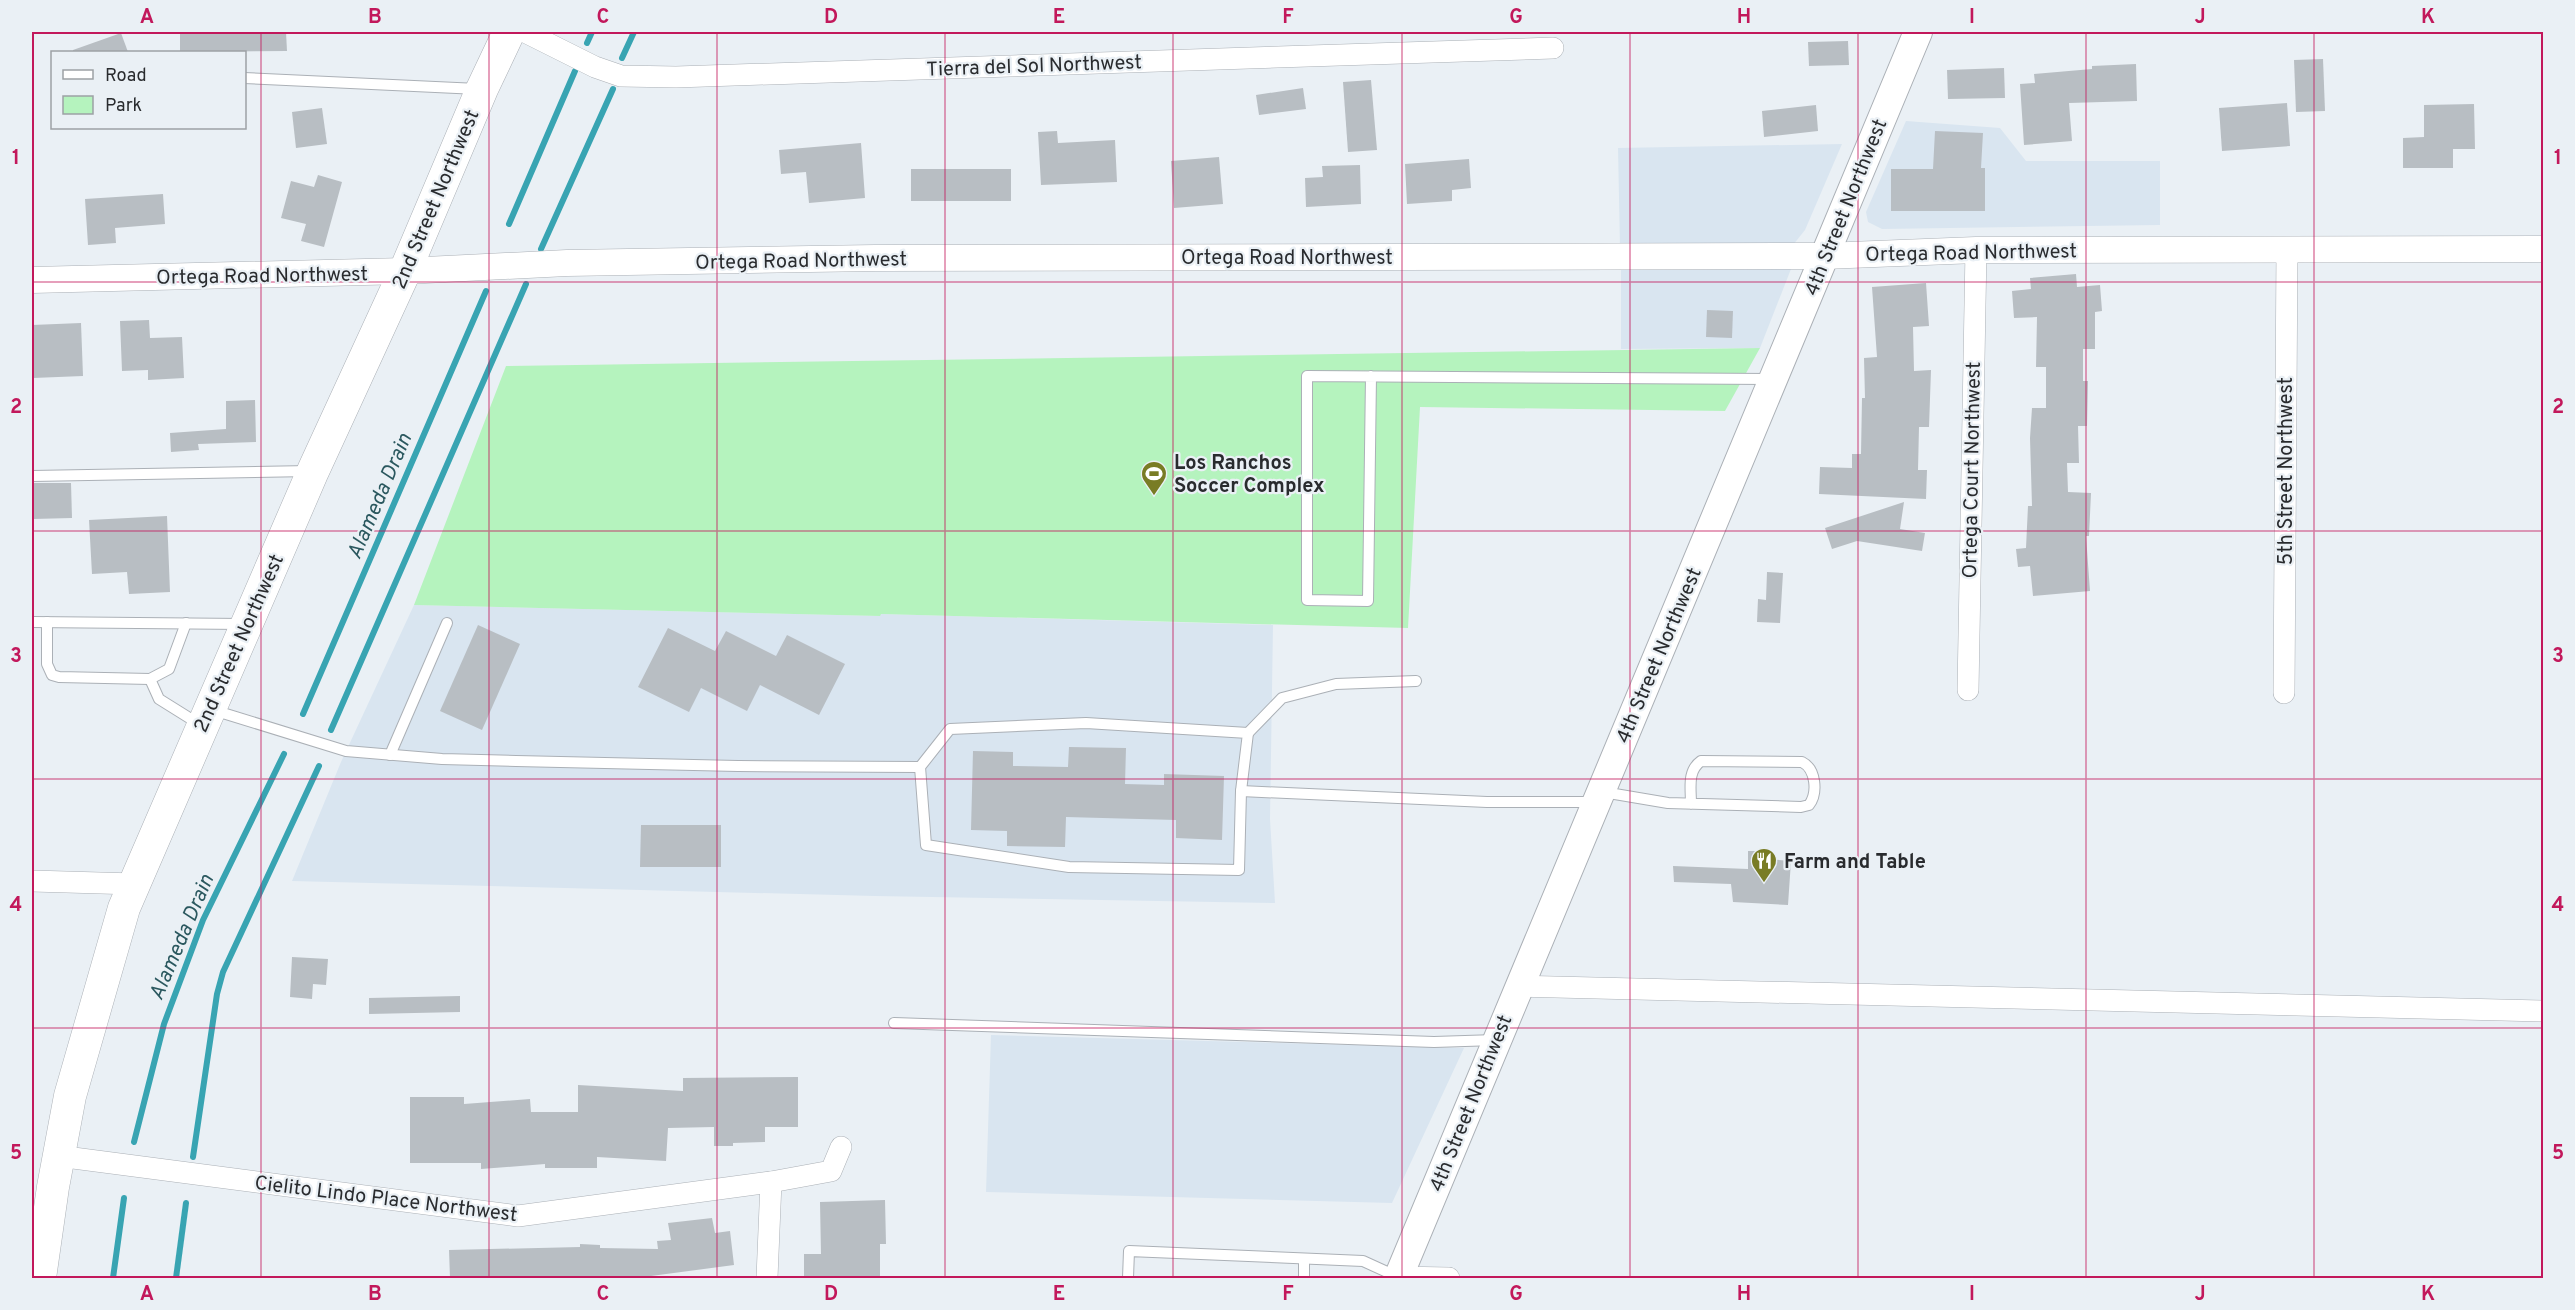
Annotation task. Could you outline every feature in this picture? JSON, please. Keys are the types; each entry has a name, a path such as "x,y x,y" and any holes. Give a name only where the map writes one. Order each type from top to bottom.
{"main road":[{"name":"2nd Street Northwest","path":"40,1278 58,1156 70,1096 124,908 313,471 405,271 482,89 509,32"},
{"name":"4th Street Northwest","path":"1398,1278 1918,32"}],"street":[{"name":"Tierra del Sol Northwest","path":"525,32 595,67 621,76 676,77 1553,48"},
{"name":"5th Street Northwest","path":"2284,693 2287,249"},
{"name":"Ortega Road Northwest","path":"32,280 405,271 567,263 875,258 1824,256 1976,250 2544,249"},
{"name":"Ortega Court Northwest","path":"1968,690 1976,250"},
{"path":"32,880 135,884"},
{"path":"1518,986 2544,1011"},
{"name":"Cielito Lindo Place Northwest","path":"58,1156 518,1216 771,1182 831,1171 841,1147"},
{"path":"767,1278 771,1182"},
{"path":"1398,1278 1449,1278"}],"lane":[{"path":"246,78 482,89"},
{"path":"1371,376 1368,601 1307,600 1307,376 1371,376 1774,379"},
{"path":"32,476 313,471"},
{"path":"32,622 246,624"},
{"path":"47,622 47,664 52,675 59,678 150,679 168,669 186,623"},
{"path":"390,754 447,623"},
{"path":"150,679 159,699 206,717 346,751 516,761 920,767"},
{"path":"1248,733 1086,723 950,729 920,767 926,845 1069,867 1239,870 1241,791 1248,733 1282,698 1336,684 1416,681"},
{"path":"1241,791 1487,802 1598,797 1668,803 1691,804 1801,807 1809,805 1813,799 1813,772 1808,765 1802,762 1701,761 1694,766 1691,774 1691,804"},
{"path":"894,1023 1434,1042 1496,1040"},
{"path":"1128,1278 1130,1251 1363,1261 1398,1278"},
{"path":"1304,1259 1304,1278"}],"shaded area":[{"path":"1906,121 2000,128 2026,161 2160,161 2160,225 1882,229 1868,222 1866,212"},
{"path":"1842,144 1805,230 1793,245 1620,247 1618,148"},
{"path":"1791,269 1760,348 1621,349 1621,270"},
{"path":"414,605 880,616 880,614 1273,625 1270,819 1275,903 875,896 292,881 341,762"},
{"path":"991,1035 1464,1048 1392,1203 986,1192"}],"green space":[{"path":"1760,348 1725,411 1420,407 1408,628 881,614 880,616 414,605 506,366"}],"building":[{"path":"180,32 286,32 287,51 180,51"},
{"path":"121,33 128,51 73,51"},
{"path":"1848,41 1849,65 1809,66 1808,42"},
{"path":"2323,59 2325,111 2296,112 2294,60"},
{"path":"2136,64 2137,101 2069,103 2072,141 2024,145 2020,84 2035,83 2034,74 2092,69 2092,66"},
{"path":"2004,68 2005,98 1948,99 1947,70"},
{"path":"1371,80 1377,150 1348,152 1343,82"},
{"path":"1303,88 1306,109 1259,115 1256,95"},
{"path":"2287,103 2290,146 2222,151 2219,108"},
{"path":"2474,104 2475,149 2453,149 2453,168 2403,168 2403,138 2424,137 2424,105"},
{"path":"1816,105 1818,131 1764,137 1762,111"},
{"path":"322,108 327,144 296,148 292,112"},
{"path":"1057,131 1058,143 1115,140 1117,182 1041,185 1038,132"},
{"path":"1935,131 1983,133 1981,168 1985,168 1985,211 1891,211 1891,169 1933,169"},
{"path":"861,143 865,198 809,203 806,172 781,174 779,150"},
{"path":"1219,157 1223,204 1174,208 1171,161"},
{"path":"1469,159 1471,188 1452,190 1452,201 1407,204 1405,164"},
{"path":"1360,165 1361,204 1306,207 1305,178 1323,177 1322,166"},
{"path":"911,169 1011,169 1011,201 911,201"},
{"path":"318,175 342,182 324,247 301,241 306,224 281,218 291,181 314,187"},
{"path":"163,194 165,224 115,228 116,243 88,245 85,199"},
{"path":"2076,274 2077,287 2100,285 2102,311 2095,312 2095,349 2083,349 2083,381 2088,381 2087,426 2078,426 2079,463 2067,463 2068,492 2091,493 2089,536 2086,536 2090,591 2033,596 2030,566 2018,567 2016,549 2026,548 2028,506 2032,506 2030,438 2032,408 2046,408 2046,367 2036,367 2037,317 2014,318 2012,291 2031,289 2030,278"},
{"path":"1926,283 1929,326 1913,327 1914,371 1931,370 1929,427 1919,427 1918,470 1927,470 1926,499 1819,494 1820,467 1852,468 1852,454 1861,454 1862,398 1865,398 1864,358 1877,357 1872,287"},
{"path":"1707,310 1733,311 1732,338 1706,337"},
{"path":"149,320 150,338 182,337 184,378 148,380 148,370 122,371 120,321"},
{"path":"81,323 83,376 33,378 32,325"},
{"path":"255,400 256,442 198,444 199,450 171,452 170,433 226,429 226,401"},
{"path":"32,483 71,483 72,518 33,519"},
{"path":"1904,502 1900,529 1925,533 1922,551 1857,541 1832,549 1825,528"},
{"path":"167,516 170,592 129,594 127,572 92,574 89,520"},
{"path":"1767,572 1783,573 1780,623 1757,622 1758,599 1766,600"},
{"path":"478,625 520,644 482,730 440,711"},
{"path":"668,628 715,651 726,631 776,656 787,635 845,664 819,715 760,685 747,711 701,688 689,712 638,687"},
{"path":"1069,747 1126,748 1125,784 1164,785 1164,774 1224,776 1222,840 1176,838 1176,820 1066,817 1065,847 1007,846 1007,831 971,830 973,751 1013,752 1013,766 1068,767"},
{"path":"641,825 721,825 721,867 640,867"},
{"path":"1748,851 1767,851 1767,859 1791,861 1788,905 1733,902 1731,884 1674,882 1673,866 1748,869"},
{"path":"292,957 328,959 326,985 313,984 312,999 290,997"},
{"path":"460,996 460,1012 369,1014 369,998"},
{"path":"798,1077 798,1127 765,1127 765,1142 714,1146 714,1127 668,1128 666,1161 597,1157 597,1168 545,1168 545,1164 481,1169 481,1163 410,1163 410,1097 464,1097 464,1104 530,1099 531,1112 578,1112 578,1085 683,1091 683,1078"},
{"path":"885,1200 886,1244 880,1244 880,1278 804,1278 804,1254 821,1254 820,1202"},
{"path":"712,1218 715,1233 730,1231 734,1265 636,1278 450,1278 449,1250 580,1247 580,1244 600,1245 600,1248 658,1249 657,1241 671,1240 668,1223"}],"waterway":[{"name":"Alameda Drain","path":"587,43 592,32"},
{"path":"622,58 634,32"},
{"name":"Alameda Drain","path":"509,224 575,71"},
{"path":"541,249 613,89"},
{"path":"331,730 526,284"},
{"name":"Alameda Drain","path":"303,714 486,291"},
{"name":"Alameda Drain","path":"134,1142 164,1024 203,920 284,754"},
{"path":"193,1157 217,994 223,972 319,766"},
{"name":"Alameda Drain","path":"113,1278 124,1198"},
{"path":"176,1278 186,1203"}],"place":[{"name":"Los Ranchos Soccer Complex","path":"1154,497"},
{"name":"Farm and Table","path":"1764,884"}]}
